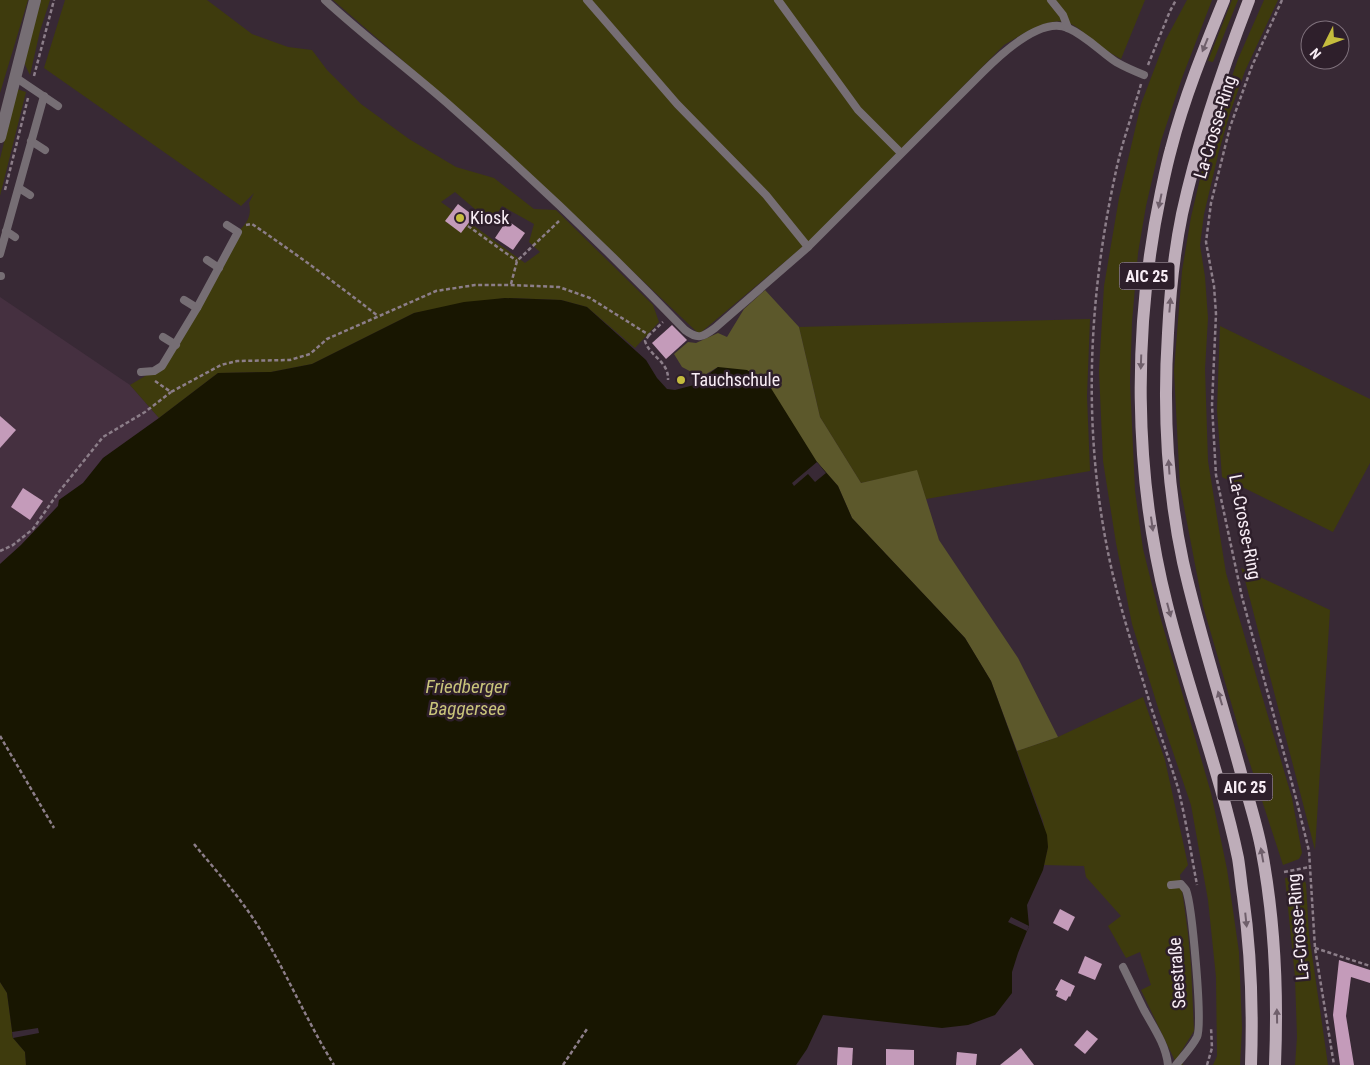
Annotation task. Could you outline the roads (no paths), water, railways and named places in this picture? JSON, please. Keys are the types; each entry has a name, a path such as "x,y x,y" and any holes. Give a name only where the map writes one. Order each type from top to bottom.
{"main road":[{"name":"La-Crosse-Ring","path":"1224,0 1202,53 1170,150 1155,222 1147,274 1143,319 1141,414 1144,464 1151,523 1167,604 1218,777 1238,860 1250,953 1253,1029 1251,1065"},
{"name":"La-Crosse-Ring","path":"1249,0 1233,40 1202,135 1182,215 1172,282 1169,318 1165,378 1166,426 1172,490 1182,559 1260,844 1269,899 1276,982 1275,1065"}],"street":[{"path":"0,137 35,0"}],"lane":[{"path":"325,0 445,102 567,213 691,336 698,337 705,335 715,328 808,247 1003,52 1020,40 1038,31 1060,26 1068,28 1083,36 1116,62 1144,76"},
{"path":"586,0 677,104 766,195 808,247"},
{"path":"778,0 858,110 902,152"},
{"path":"1050,0 1063,15 1068,28"},
{"path":"15,77 58,106"},
{"path":"0,254 44,96"},
{"path":"31,141 45,150"},
{"path":"19,188 30,195"},
{"path":"141,372 154,371 162,366 176,345 238,232 227,225"},
{"path":"6,231 15,237"},
{"path":"207,260 219,268"},
{"path":"184,300 197,308"},
{"path":"163,337 176,345"},
{"name":"Seestraße","path":"1170,885 1181,884 1186,890 1197,973 1198,1036 1176,1065"},
{"name":"Seestraße","path":"1123,967 1159,1038 1167,1056 1168,1065"}],"water":[{"name":"Friedberger Baggersee","path":"505,298 561,300 587,307 646,360 657,378 667,389 675,390 694,385 718,367 747,370 769,385 817,462 838,486 852,518 965,638 991,681 1047,835 1048,847 1043,870 1027,905 1029,926 1012,972 1012,993 995,1015 968,1025 942,1028 823,1015 807,1049 796,1065 26,1065 25,1052 13,1038 7,993 0,982 0,564 58,506 59,500 83,483 103,458 218,373 271,372 312,364 414,313 464,302"}],"place":[{"name":"Kiosk","path":"460,218"},
{"name":"Tauchschule","path":"681,380"}]}
